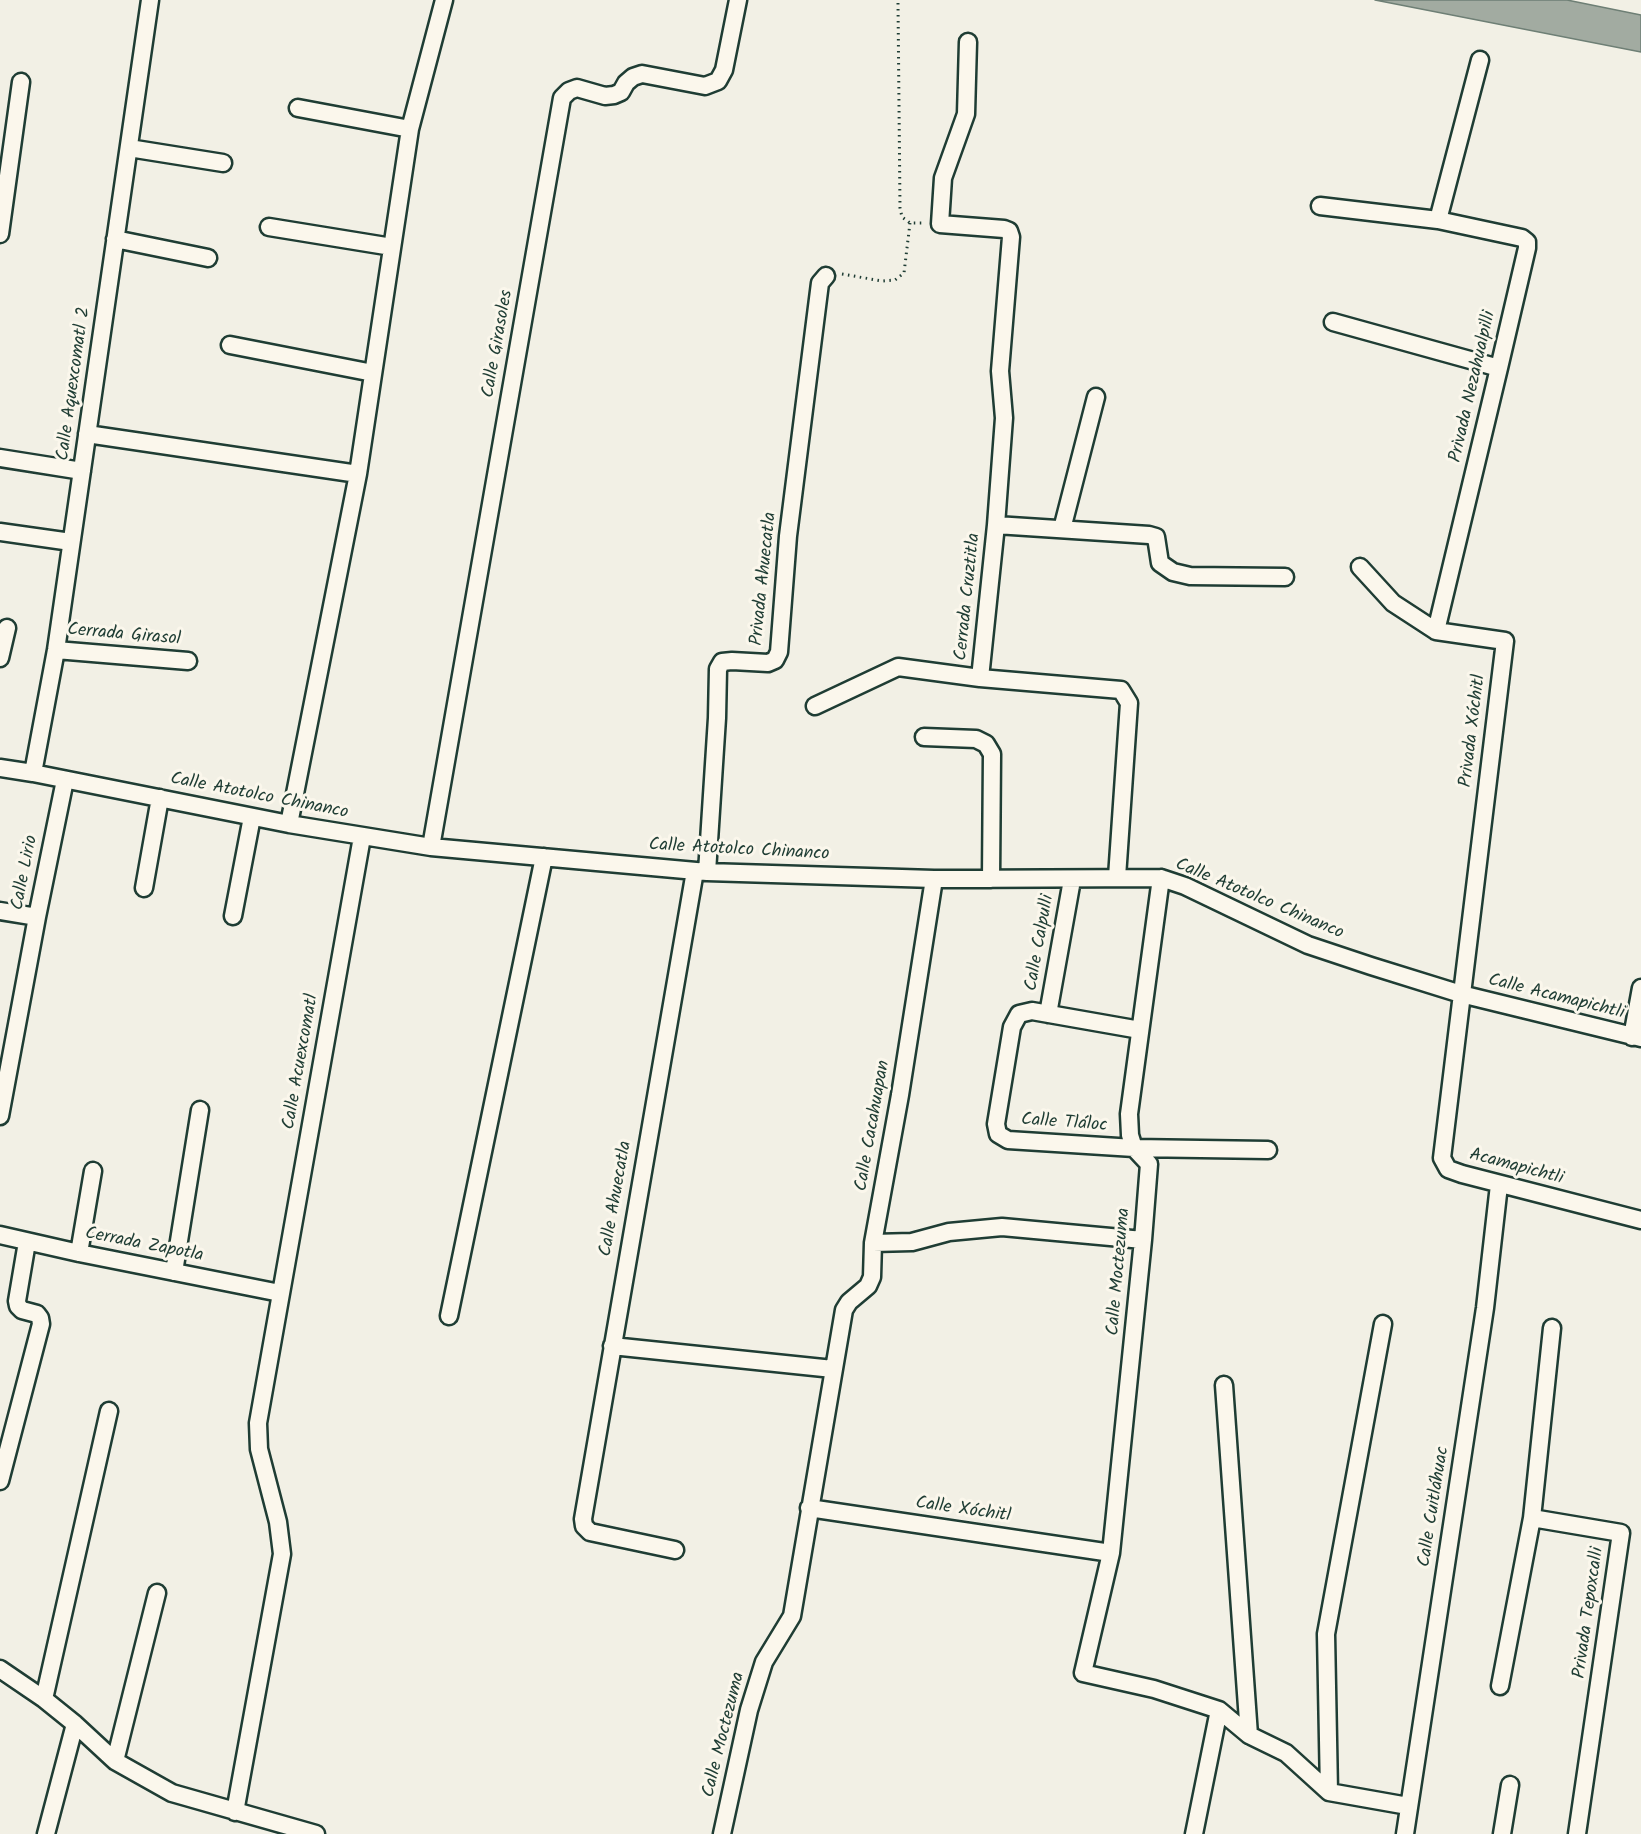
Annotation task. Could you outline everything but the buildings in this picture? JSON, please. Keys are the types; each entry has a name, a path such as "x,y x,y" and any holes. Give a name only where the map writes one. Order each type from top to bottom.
{"street":[{"name":"Calle Aquexcomatl 2","path":"33,773 56,650 150,0"},
{"path":"289,824 358,474 410,129 444,0"},
{"name":"Calle Girasoles","path":"431,847 562,99 569,91 577,88 605,96 614,95 621,92 633,77 642,74 705,86 718,81 724,70 738,0"},
{"path":"940,224 943,178 966,114 968,42"},
{"path":"1438,220 1480,60"},
{"path":"0,234 21,82"},
{"path":"298,108 410,129"},
{"path":"129,148 223,163"},
{"name":"Privada Nezahualpilli","path":"1320,206 1438,220 1522,238 1527,242 1436,631"},
{"name":"Cerrada Cruztitla","path":"940,224 1004,229 1010,231 1011,237 1000,372 1004,418 996,525 980,678 1121,690 1129,703 1116,878"},
{"path":"269,226 392,248"},
{"path":"115,239 208,258"},
{"name":"Privada Ahuecatla","path":"701,871 717,718 718,669 722,662 768,663 775,660 779,652 790,525 820,283 826,276"},
{"path":"1333,322 1499,368"},
{"path":"230,345 373,373"},
{"path":"1062,529 1096,397"},
{"path":"87,434 358,474"},
{"path":"0,458 82,471"},
{"path":"996,525 1149,535 1156,537 1160,563 1173,572 1190,576 1285,577"},
{"path":"0,532 71,542"},
{"name":"Privada Xóchitl","path":"1360,567 1393,603 1436,631 1505,641 1461,994"},
{"path":"0,658 7,628"},
{"name":"Cerrada Girasol","path":"56,650 188,661"},
{"path":"815,706 898,667 980,678"},
{"path":"924,737 976,739 986,744 992,754 991,879"},
{"name":"Calle Atotolco Chinanco","path":"0,768 289,824 431,847 701,871 934,879 1161,878 1185,886 1308,945 1461,994"},
{"name":"Calle Lirio","path":"1,1109 65,780"},
{"path":"144,888 160,798"},
{"path":"233,916 252,817"},
{"name":"Calle Acuexcomatl","path":"235,1812 282,1554 279,1522 259,1449 258,1423 362,837"},
{"path":"449,1316 544,857"},
{"name":"Calle Ahuecatla","path":"675,1550 590,1532 584,1526 583,1519 612,1346 701,871"},
{"name":"Calle Moctezuma","path":"1161,878 1129,1114 1130,1136 1134,1149 1149,1164 1143,1240 1111,1553 1083,1673 1155,1689 1219,1710"},
{"name":"Calle Cacahuapan","path":"833,1369 844,1310 849,1302 868,1286 872,1277 873,1243 900,1095 934,879"},
{"name":"Calle Calpulli","path":"1048,1014 1072,880"},
{"path":"0,911 37,917"},
{"path":"1637,1037 1641,988"},
{"name":"Calle Acamapichtli","path":"1461,994 1637,1037"},
{"name":"Acamapichtli","path":"1461,994 1442,1158 1448,1169 1499,1185 1641,1220"},
{"name":"Calle Tláloc","path":"1140,1030 1032,1011 1019,1014 1012,1027 996,1124 998,1134 1008,1140 1134,1149 1268,1150"},
{"path":"174,1272 200,1110"},
{"path":"79,1253 93,1172"},
{"name":"Calle Cuitláhuac","path":"1405,1834 1485,1308 1499,1185"},
{"path":"873,1243 912,1242 949,1232 1002,1227 1143,1240"},
{"name":"Cerrada Zapotla","path":"0,1235 280,1293"},
{"path":"0,1481 41,1324 37,1314 22,1310 17,1301 27,1242"},
{"path":"1329,1792 1326,1634 1383,1324"},
{"path":"1500,1686 1532,1518 1552,1328"},
{"path":"612,1346 833,1369"},
{"name":"Calle Moctezuma","path":"722,1834 749,1710 764,1662 792,1616 833,1369"},
{"path":"1224,1385 1249,1735"},
{"path":"45,1699 109,1411"},
{"name":"Calle Xóchitl","path":"809,1508 1111,1553"},
{"name":"Privada Tepoxcalli","path":"1532,1518 1622,1533 1577,1834"},
{"path":"115,1761 157,1593"},
{"path":"0,1669 45,1699 115,1761 172,1793 316,1834"},
{"path":"1194,1834 1219,1710 1249,1735 1286,1753 1329,1792 1408,1806"},
{"path":"46,1834 75,1724"},
{"path":"1502,1834 1510,1785"}],"path":[{"path":"898,3 900,208 902,217 910,223 940,224"},
{"path":"826,276 834,273 882,281 895,280 904,273 910,223"}],"shaded area":[{"path":"1375,0 1567,0 1641,15 1641,52"}]}
